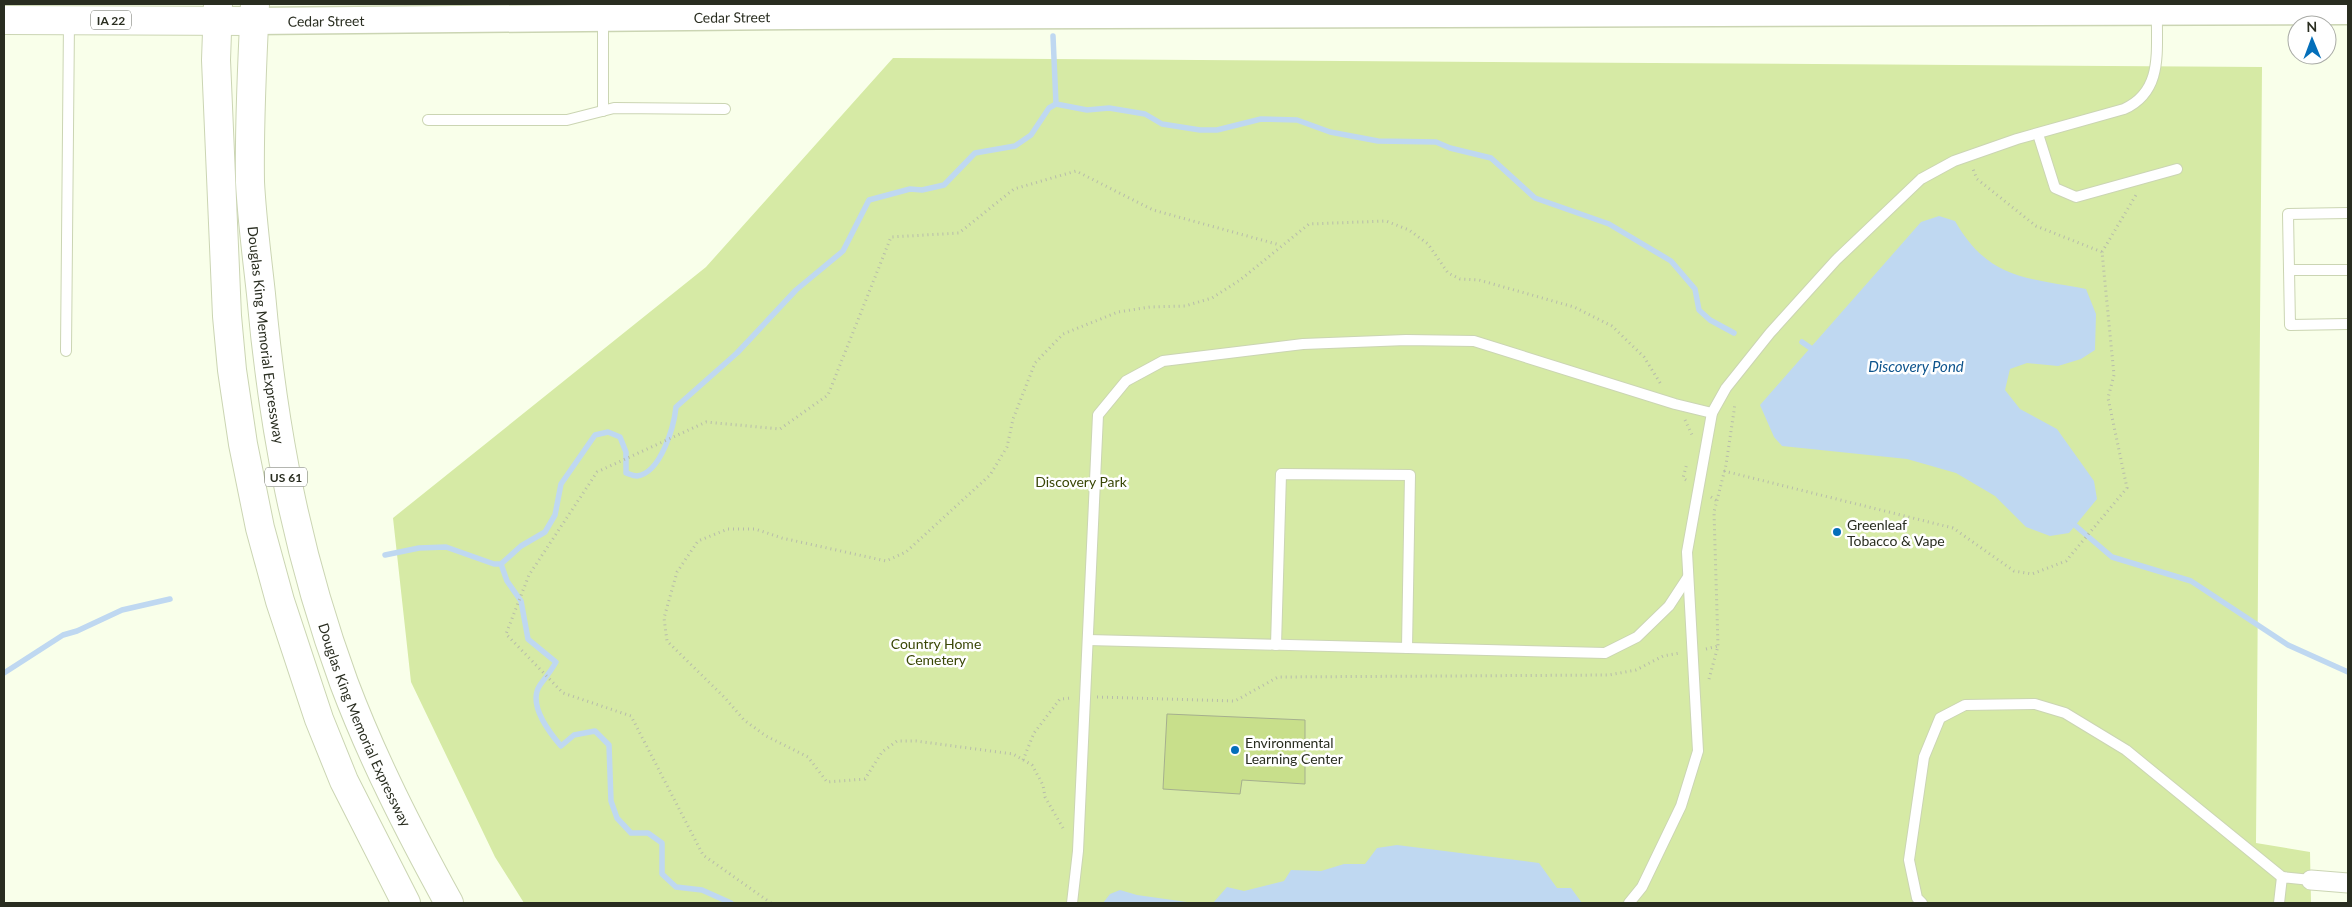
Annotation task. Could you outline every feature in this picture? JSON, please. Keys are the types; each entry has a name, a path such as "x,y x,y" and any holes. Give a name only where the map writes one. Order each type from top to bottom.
{"main road":[{"name":"Cedar Street","path":"255,12 603,17 2157,8 2348,11"},
{"name":"IA 22","path":"4,20 69,20 255,12"},
{"name":"Douglas King Memorial Expressway","path":"255,12 250,141 255,248 267,362 278,442 295,524 314,591 344,683 359,720 413,837 449,903"},
{"name":"US 61","path":"218,13 216,60 227,316 232,370 243,444 260,528 280,602 319,720 344,781 406,903"}],"street":[{"path":"2311,880 2348,883"}],"lane":[{"path":"1629,903 1642,887 1681,806 1698,750 1687,552 1712,414 1726,388 1770,333 1836,260 1921,179 1954,161 2135,104 2146,94 2152,84 2155,65 2157,8"},
{"path":"603,17 603,111"},
{"path":"66,351 69,20"},
{"path":"428,120 567,120 614,108 725,108"},
{"path":"2038,134 2055,188 2076,197 2177,170"},
{"path":"2348,213 2288,214 2290,324 2348,324"},
{"path":"2289,270 2348,270"},
{"path":"1072,903 1078,851 1098,415 1126,381 1163,361 1303,344 1406,340 1474,341 1712,414"},
{"path":"1276,645 1281,474 1410,475 1407,648"},
{"path":"1088,640 1605,653 1637,637 1669,606 1688,577"},
{"path":"1922,903 1917,898 1909,860 1924,757 1940,718 1965,705 2035,704 2065,713 2126,750 2282,877 2311,880"},
{"path":"2279,903 2282,877"}],"path":[{"path":"1972,164 1977,179 2036,226 2102,252"},
{"path":"771,903 703,854 631,716 563,693 506,634 529,575 597,472 706,422 780,430 828,395 891,237 959,233 1014,189 1076,171 1153,210 1281,245"},
{"path":"1724,471 1953,528 2014,571 2032,574 2066,561 2127,488 2108,398 2114,375 2102,252 2146,178"},
{"path":"1063,834 1063,826 1045,797 1044,785 1032,765 1013,754 916,740 897,741 882,752 865,779 827,782 808,757 766,736 744,720 726,699 667,641 664,618 678,572 698,542 728,529 755,529 782,538 886,561 906,552 990,475 1007,447 1013,420 1035,363 1063,334 1118,312 1150,307 1185,306 1212,298 1240,280 1309,224 1386,221 1408,230 1428,244 1448,273 1460,279 1478,280 1565,304 1612,326 1644,357 1675,404 1693,438 1691,446"},
{"path":"1707,688 1718,646 1714,512 1724,471 1735,397"},
{"path":"1689,454 1683,478 1717,501"},
{"path":"1023,760 1034,734 1060,699 1085,697 1234,701 1278,677 1576,677 1609,675 1636,670 1663,656 1718,646"}],"green space":[{"name":"Discovery Park","path":"893,58 2262,67 2256,843 2310,852 2311,903 524,903 495,857 411,682 393,518 706,267"}],"water":[{"name":"Discovery Pond","path":"1939,216 1955,221 1981,255 2011,273 2045,282 2086,289 2096,314 2095,350 2081,359 2058,366 2027,363 2010,369 2005,390 2020,409 2057,429 2094,481 2097,499 2069,533 2050,536 2026,527 1995,496 1956,473 1907,459 1782,446 1774,437 1760,405 1921,222"},
{"path":"1397,845 1539,863 1557,888 1571,888 1582,903 1213,903 1227,887 1244,891 1284,881 1291,870 1321,871 1344,864 1365,864 1377,848"},
{"path":"1120,890 1137,895 1194,903 1103,903 1110,894"}],"building":[{"name":"Environmental Learning Center","path":"1167,714 1305,720 1305,784 1242,780 1240,794 1163,789"}],"waterway":[{"path":"1053,36 1056,104"},
{"path":"385,555 419,548 446,547 494,564 501,564 521,546 545,532 555,515 561,484 595,435 608,432 620,437 626,452 626,473 637,476 645,473 653,467 665,447 676,407 737,353 796,290 843,251 869,200 910,189 922,190 944,185 975,153 1015,146 1031,135 1049,108 1056,104 1087,110 1109,108 1145,114 1162,124 1200,130 1217,130 1261,119 1297,120 1330,132 1378,141 1436,142 1450,148 1491,158 1535,198 1609,224 1671,261 1695,289 1699,310 1710,320 1734,333"},
{"path":"1802,342 1815,351"},
{"path":"2070,521 2112,557 2191,581 2288,645 2348,672"},
{"path":"501,564 507,581 521,601 528,639 556,662 540,685 537,693 538,709 546,726 561,746 574,735 595,731 609,745 611,801 617,818 631,833 648,833 662,843 662,874 676,887 702,890 731,903"},
{"path":"4,673 63,635 77,631 122,610 170,599"}],"place":[{"name":"Greenleaf Tobacco & Vape","path":"1837,532"},
{"name":"Environmental Learning Center","path":"1235,750"}],"park label":[{"name":"Country Home Cemetery","path":"936,652"}]}
